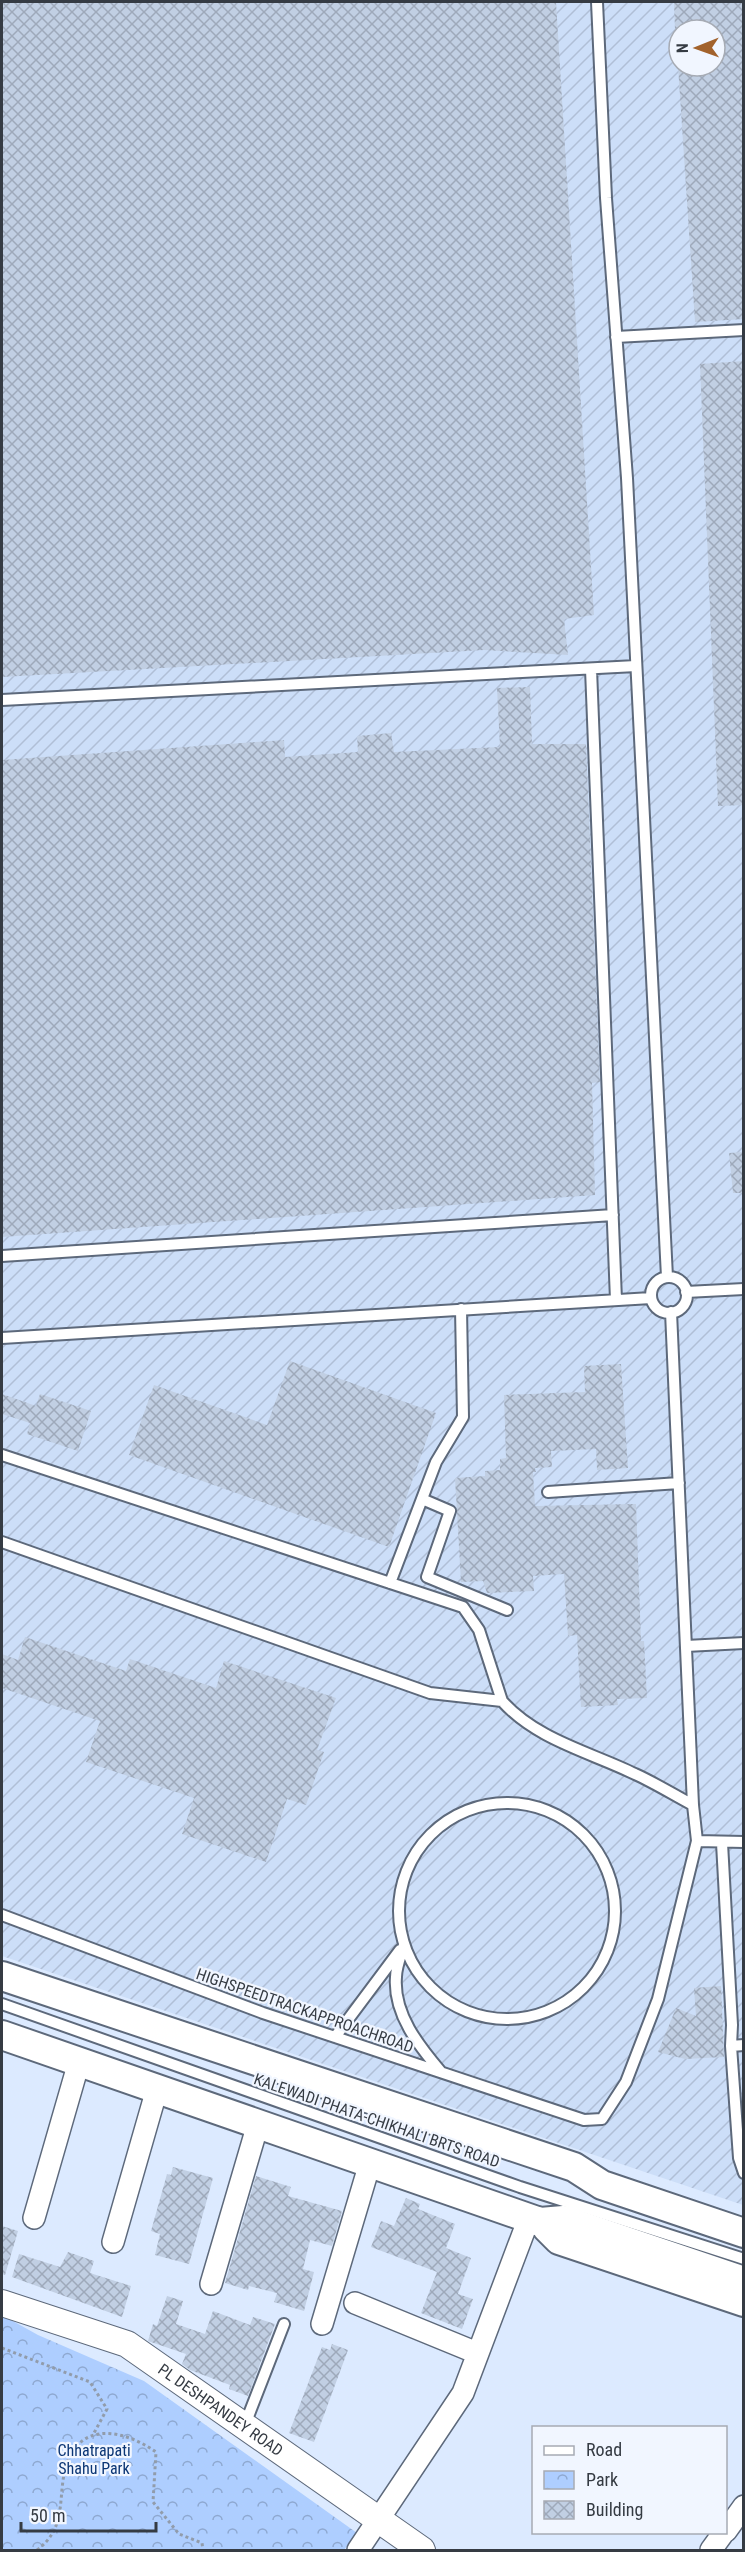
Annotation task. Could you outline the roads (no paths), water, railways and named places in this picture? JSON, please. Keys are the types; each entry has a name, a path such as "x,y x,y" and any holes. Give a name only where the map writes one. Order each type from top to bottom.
{"main road":[{"path":"2,1976 574,2167 602,2185 744,2233"},
{"path":"2,2036 370,2163 744,2281"},
{"path":"574,2167 604,2168 744,2216"},
{"path":"545,2220 560,2240 744,2302"}],"street":[{"path":"34,2218 79,2062"},
{"path":"113,2242 157,2089"},
{"path":"211,2284 258,2124"},
{"path":"322,2324 370,2163"},
{"path":"358,2550 463,2393 477,2353 545,2220"},
{"path":"356,2303 477,2353"},
{"name":"PL DESHPANDEY ROAD","path":"2,2304 127,2344 422,2550"},
{"path":"727,2529 744,2506"},
{"path":"711,2550 723,2534"}],"lane":[{"path":"597,2 636,666 667,1277"},
{"path":"616,337 744,330"},
{"path":"2,700 636,666"},
{"path":"591,669 616,1300"},
{"path":"2,1256 613,1215"},
{"path":"667,1277 681,1282 686,1292 684,1303 671,1312 656,1307 651,1298 654,1284 667,1277"},
{"path":"686,1292 744,1289"},
{"path":"2,1338 651,1298"},
{"path":"390,1583 436,1462 463,1417 461,1310"},
{"path":"671,1312 693,1806 697,1842 744,1842"},
{"path":"2,1455 463,1607 479,1630 502,1701 517,1718 576,1750 638,1775 693,1806"},
{"path":"548,1492 679,1483"},
{"path":"422,1499 450,1511 427,1576 507,1610"},
{"path":"2,1542 430,1693 502,1701"},
{"path":"686,1646 744,1643"},
{"path":"404,1945 421,1978 448,2003 481,2018 518,2021 553,2011 583,1990 605,1960 616,1925 614,1888 601,1855 578,1828 548,1810 526,1804 514,1802 480,1805 447,1820 422,1844 404,1874 398,1909 404,1945 395,1978 402,2013 417,2044 441,2073"},
{"name":"HIGHSPEEDTRACKAPPROACHROAD","path":"2,1915 263,2013 584,2120 602,2119 626,2082 658,1999 697,1842"},
{"path":"722,1843 732,2025 730,2046 739,2158 744,2173"},
{"path":"335,2037 404,1945"},
{"name":"KALEWADI PHATA-CHIKHALI BRTS ROAD","path":"2,2004 520,2187 744,2259"},
{"path":"730,2046 744,2045"},
{"path":"244,2427 284,2324"}],"park label":[{"name":"Chhatrapati Shahu Park","path":"94,2459"}]}
